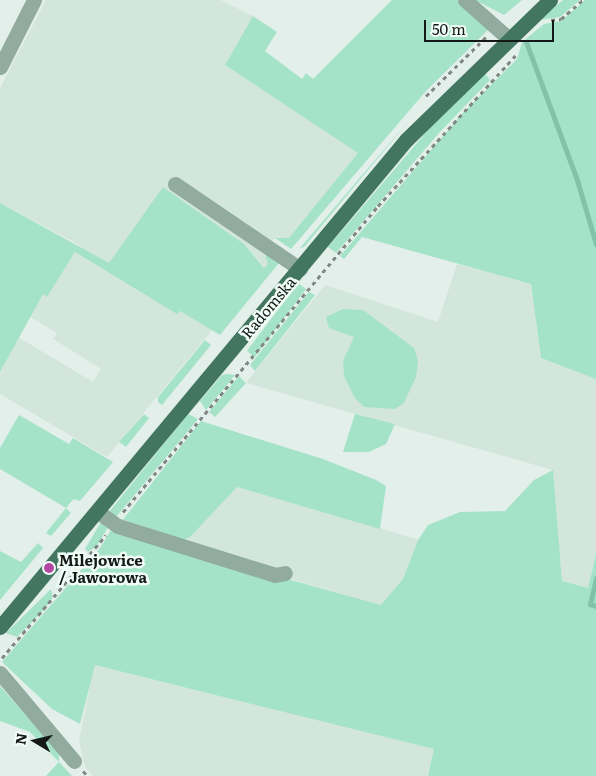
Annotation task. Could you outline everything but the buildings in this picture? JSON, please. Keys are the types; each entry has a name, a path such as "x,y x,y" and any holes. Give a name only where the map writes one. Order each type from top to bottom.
{"main road":[{"name":"Radomska","path":"0,628 406,140 513,44 550,0"}],"lane":[{"path":"0,67 34,0"},
{"path":"464,0 513,44"},
{"path":"175,184 300,268"},
{"path":"97,511 113,524 275,575 285,573"},
{"path":"0,673 74,761"}],"path":[{"path":"547,21 561,19 583,0"},
{"path":"0,660 98,547 113,524 378,206 461,113 516,59 513,44"}],"shaded area":[{"path":"46,0 221,0 253,16 225,65 359,153 289,239 275,238 267,247 264,251 269,264 265,268 244,244 163,187 180,311 213,329 107,457 0,394 0,372 18,337 93,382 101,369 53,339 57,333 29,316 43,293 47,297 79,245 0,203 0,88"},
{"path":"457,264 531,284 541,358 596,379 596,555 588,589 562,581 553,470 246,383 325,285 438,322"},
{"path":"237,487 517,568 496,640 288,578 122,521"},
{"path":"94,664 435,749 428,776 93,776 85,767 79,741"}],"green space":[{"path":"392,0 457,0 489,29 426,91 291,249 275,238 289,238 358,153 225,65 253,16 277,32 265,51 302,79 306,73 313,79"},
{"path":"475,0 522,0 504,15"},
{"path":"563,0 580,0 560,17 539,20"},
{"path":"585,0 596,0 596,379 541,358 531,284 362,237 344,259 340,256 462,114 517,59 522,42 544,24 561,21"},
{"path":"485,74 490,80 439,133 336,253 328,247 440,116"},
{"path":"408,122 304,247 300,248 376,159"},
{"path":"163,187 244,244 264,268 268,264 264,251 279,263 220,335 180,311 177,314 75,252 47,297 43,294 0,372 0,203 109,263"},
{"path":"298,283 306,289 255,357 247,351"},
{"path":"309,292 315,295 255,371 250,365"},
{"path":"343,309 363,310 414,348 418,361 416,377 404,403 395,409 364,407 355,398 344,376 343,361 354,337 329,328 326,317"},
{"path":"205,340 211,345 162,405 158,402 158,397"},
{"path":"222,375 235,375 206,410 200,401"},
{"path":"239,376 246,383 215,417 209,412"},
{"path":"144,414 149,418 126,447 119,442"},
{"path":"188,414 198,419 116,517 109,512"},
{"path":"355,414 395,424 386,444 369,452 343,452"},
{"path":"19,415 69,444 73,438 113,462 80,501 74,499 66,508 0,469 0,448"},
{"path":"201,421 323,459 376,480 386,486 380,529 237,487 190,537 180,541 131,527 126,520 122,521"},
{"path":"553,470 562,581 588,588 596,555 596,776 428,776 434,749 95,665 80,724 52,709 2,662 100,548 111,530 381,605 403,579 418,540 428,525 460,512 505,511 534,480"},
{"path":"66,508 71,513 51,536 46,533"},
{"path":"101,522 108,527 97,546 88,552 85,549"},
{"path":"38,543 43,548 0,600 0,551 21,562"},
{"path":"51,589 53,597 44,610 17,637 6,633"},
{"path":"0,686 59,753 59,762 30,732 0,721"},
{"path":"59,762 72,776 46,776"}],"waterway":[{"path":"526,42 577,180 596,244"},
{"path":"596,578 590,604 596,606"}],"place":[{"name":"Milejowice / Jaworowa","path":"49,568"}]}
